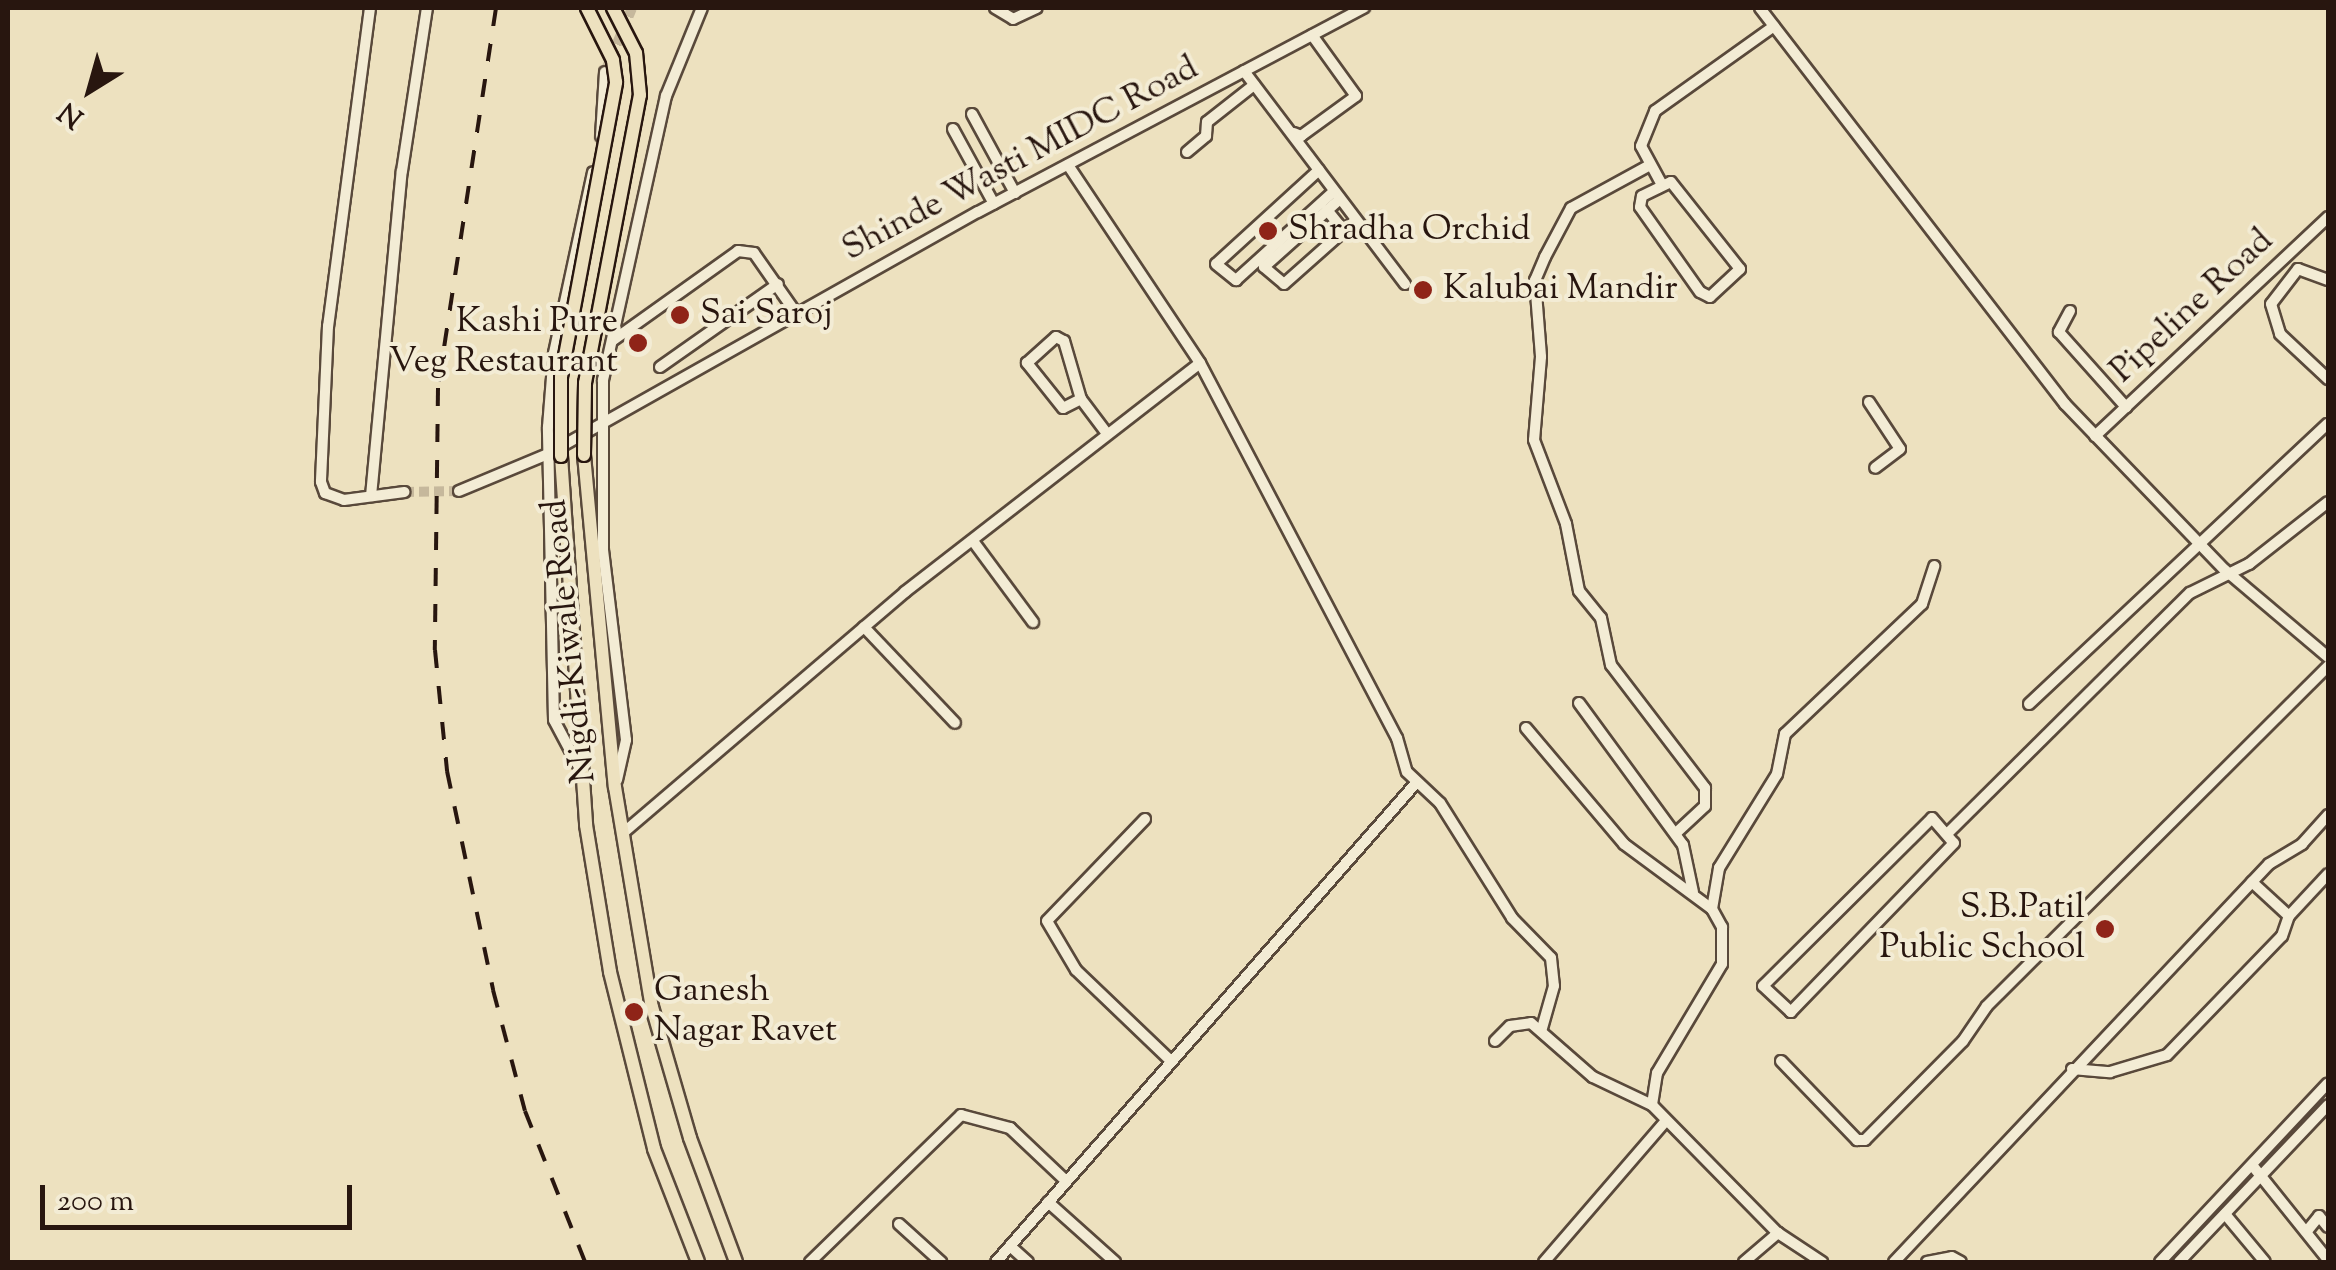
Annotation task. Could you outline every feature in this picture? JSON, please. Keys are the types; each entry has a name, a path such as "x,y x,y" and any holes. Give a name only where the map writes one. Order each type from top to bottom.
{"main road":[{"name":"Nigdi-Kiwale Road","path":"586,8 616,82 558,402 567,582 584,777 610,972 654,1149 698,1262"},
{"name":"Nigdi-Kiwale Road","path":"613,8 636,53 640,95 585,384 591,582 615,787 652,1007 690,1138 736,1262"}],"street":[{"path":"370,8 328,326 320,482 334,498 404,492"},
{"path":"371,496 402,171 426,8"},
{"path":"615,787 626,740 606,590 600,423 611,342 666,96 702,8"},
{"path":"994,8 1013,20 1037,8"},
{"name":"Shinde Wasti MIDC Road","path":"459,491 548,454 994,204 1364,8"},
{"path":"1760,8 2022,352 2095,436 2226,570 2328,657"},
{"path":"1660,183 1642,196 1640,207 1700,292 1710,296 1740,270 1681,188 1660,183 1640,138 1655,111 1774,26"},
{"path":"1246,70 1301,136 1356,96 1312,35"},
{"path":"1246,70 1405,284"},
{"path":"584,777 554,720 548,454 554,353 602,133 605,72"},
{"path":"1187,152 1206,136 1206,122 1254,85"},
{"path":"972,114 1016,193"},
{"path":"953,129 994,204"},
{"path":"1068,165 1200,362 1417,782 1459,827 1512,918 1551,958 1554,986 1542,1028"},
{"path":"1650,165 1571,208 1545,256 1535,280 1540,357 1534,440 1566,524 1570,564 1579,591 1601,618 1602,644 1612,665 1704,788 1705,806 1676,833"},
{"path":"1318,170 1216,264 1236,280 1337,195"},
{"path":"986,189 1007,177"},
{"path":"1304,182 1344,231"},
{"path":"1324,206 1264,267 1284,284 1356,220"},
{"name":"Pipeline Road","path":"2095,436 2328,217"},
{"path":"611,342 738,251 754,253 796,313"},
{"path":"2328,280 2298,269 2272,304 2280,334 2328,379"},
{"path":"660,367 778,284"},
{"path":"2070,311 2059,332 2126,407"},
{"path":"1081,399 1063,408 1027,362 1056,336 1064,341 1081,399 1105,430"},
{"path":"623,833 864,627 1105,430 1200,362"},
{"path":"1869,402 1900,449 1874,468"},
{"path":"2029,704 2327,424"},
{"path":"1947,834 2190,592 2226,570 2249,564 2328,502"},
{"path":"973,541 1033,622"},
{"path":"1712,909 1718,868 1776,774 1785,734 1922,604 1934,566"},
{"path":"864,627 956,723"},
{"path":"1781,1061 1857,1140 1865,1140 1963,1041 1987,1006 2328,666"},
{"path":"1579,703 1676,833 1688,858 1693,892"},
{"path":"1526,728 1624,844 1693,892 1712,909 1722,927 1722,964 1658,1073 1652,1104"},
{"path":"996,1262 1417,782"},
{"path":"1894,1262 2252,882 2328,815"},
{"path":"1932,818 1947,834 1954,844 1791,1012 1763,986 1932,818"},
{"path":"1145,819 1047,921 1076,970 1170,1060"},
{"path":"2072,1069 2110,1072 2168,1055 2282,936 2289,916 2328,874"},
{"path":"2252,882 2289,916"},
{"path":"1495,1041 1520,1022 1542,1028 1593,1077 1652,1104 1664,1123 1778,1233 1822,1262"},
{"path":"2160,1262 2328,1082"},
{"path":"2179,1262 2328,1105"},
{"path":"810,1262 961,1115 980,1114 1010,1128 1066,1181"},
{"path":"2318,1116 2328,1129"},
{"path":"1544,1262 1664,1123"},
{"path":"2252,1164 2328,1260"},
{"path":"1048,1202 1115,1262"},
{"path":"2225,1214 2265,1262"},
{"path":"2306,1231 2319,1216 2328,1226"},
{"path":"900,1224 941,1262"},
{"path":"2306,1231 2321,1248 2328,1242"},
{"path":"1744,1262 1778,1233"},
{"path":"1010,1246 1028,1262"},
{"path":"1927,1262 1952,1257 1961,1262"}],"tunnel":[{"path":"605,72 632,8"},
{"path":"404,492 459,491"}],"railway":[{"path":"496,8 438,388 435,650 447,771 493,990 525,1111 585,1262"}],"place":[{"name":"Shradha Orchid","path":"1268,231"},
{"name":"Kalubai Mandir","path":"1423,290"},
{"name":"Sai Saroj","path":"680,315"},
{"name":"Kashi Pure Veg Restaurant","path":"638,343"},
{"name":"S.B.Patil Public School","path":"2105,929"},
{"name":"Ganesh Nagar Ravet","path":"634,1012"}]}
